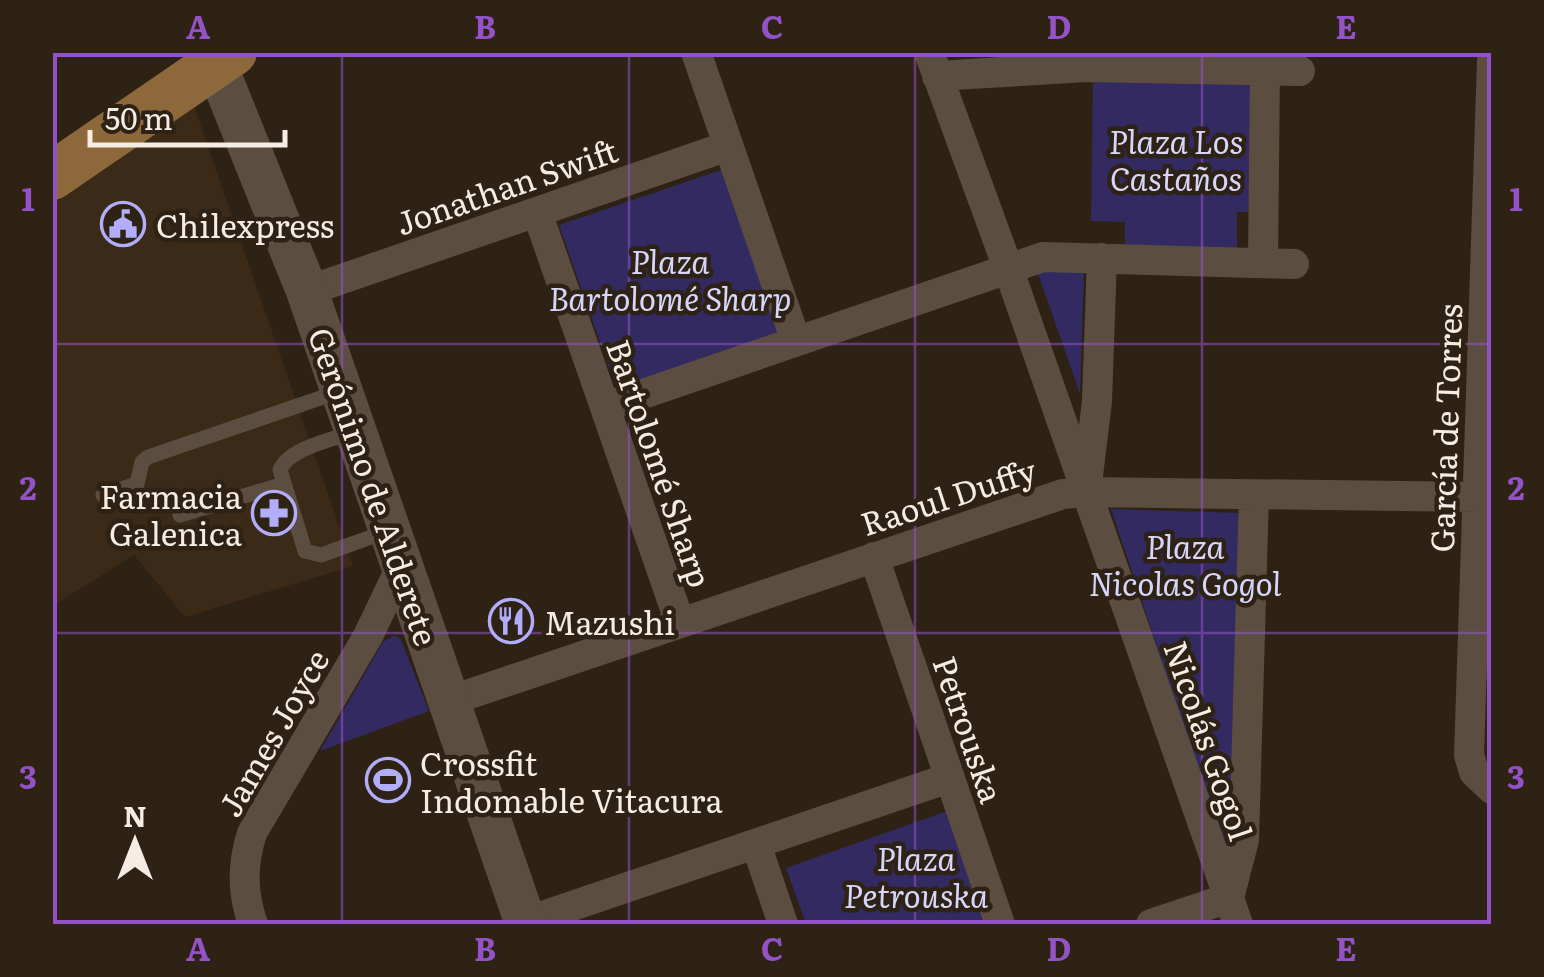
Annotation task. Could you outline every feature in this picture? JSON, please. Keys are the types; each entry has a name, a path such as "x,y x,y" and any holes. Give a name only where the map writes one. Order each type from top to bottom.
{"main road":[{"path":"52,140 210,55"},
{"path":"52,176 210,55"},
{"name":"Gerónimo de Alderete","path":"210,55 307,291 526,923"}],"street":[{"path":"696,52 796,341"},
{"name":"García de Torres","path":"1492,61 1484,496 1468,755 1474,772 1492,789"},
{"name":"Nicolás Gogol","path":"1234,911 933,64 1300,71"},
{"path":"1263,264 1265,70"},
{"name":"Jonathan Swift","path":"307,291 728,146"},
{"name":"Bartolomé Sharp","path":"537,212 680,623"},
{"path":"604,407 1043,256 1294,264"},
{"name":"Nicolás Gogol","path":"1086,492 1097,401 1102,258"},
{"name":"Raoul Duffy","path":"449,702 1063,494 1484,496"},
{"name":"Nicolás Gogol","path":"1234,911 1244,840 1254,495"},
{"name":"James Joyce","path":"253,924 244,884 252,833 368,636 396,548"},
{"name":"Petrouska","path":"874,557 1000,924"},
{"name":"James Joyce","path":"368,636 382,624 418,613"},
{"path":"526,923 950,778"},
{"path":"756,844 783,924"},
{"path":"1151,924 1234,911"}],"lane":[{"path":"103,495 138,484 142,462 148,456 341,390"},
{"path":"355,432 292,454 282,463 280,470 304,551 321,555 396,548"},
{"path":"180,515 284,484"}],"shaded area":[{"path":"193,103 353,566 185,617 134,555 53,606 53,201"}],"green space":[{"name":"Plaza Los Castaños","path":"1093,77 1259,79 1257,212 1237,212 1237,248 1125,247 1125,222 1091,221"},
{"name":"Plaza Bartolomé Sharp","path":"724,169 780,332 616,388 559,225"},
{"path":"1035,265 1084,267 1080,394"},
{"name":"Plaza Nicolas Gogol","path":"1111,509 1240,513 1231,867"},
{"path":"395,635 401,640 429,711 320,751 383,642"},
{"name":"Plaza Petrouska","path":"950,810 991,924 806,924 786,868"}],"place":[{"name":"Chilexpress","path":"123,224"},
{"name":"Farmacia Galenica","path":"274,513"},
{"name":"Mazushi","path":"511,621"},
{"name":"Crossfit Indomable Vitacura","path":"388,780"}]}
